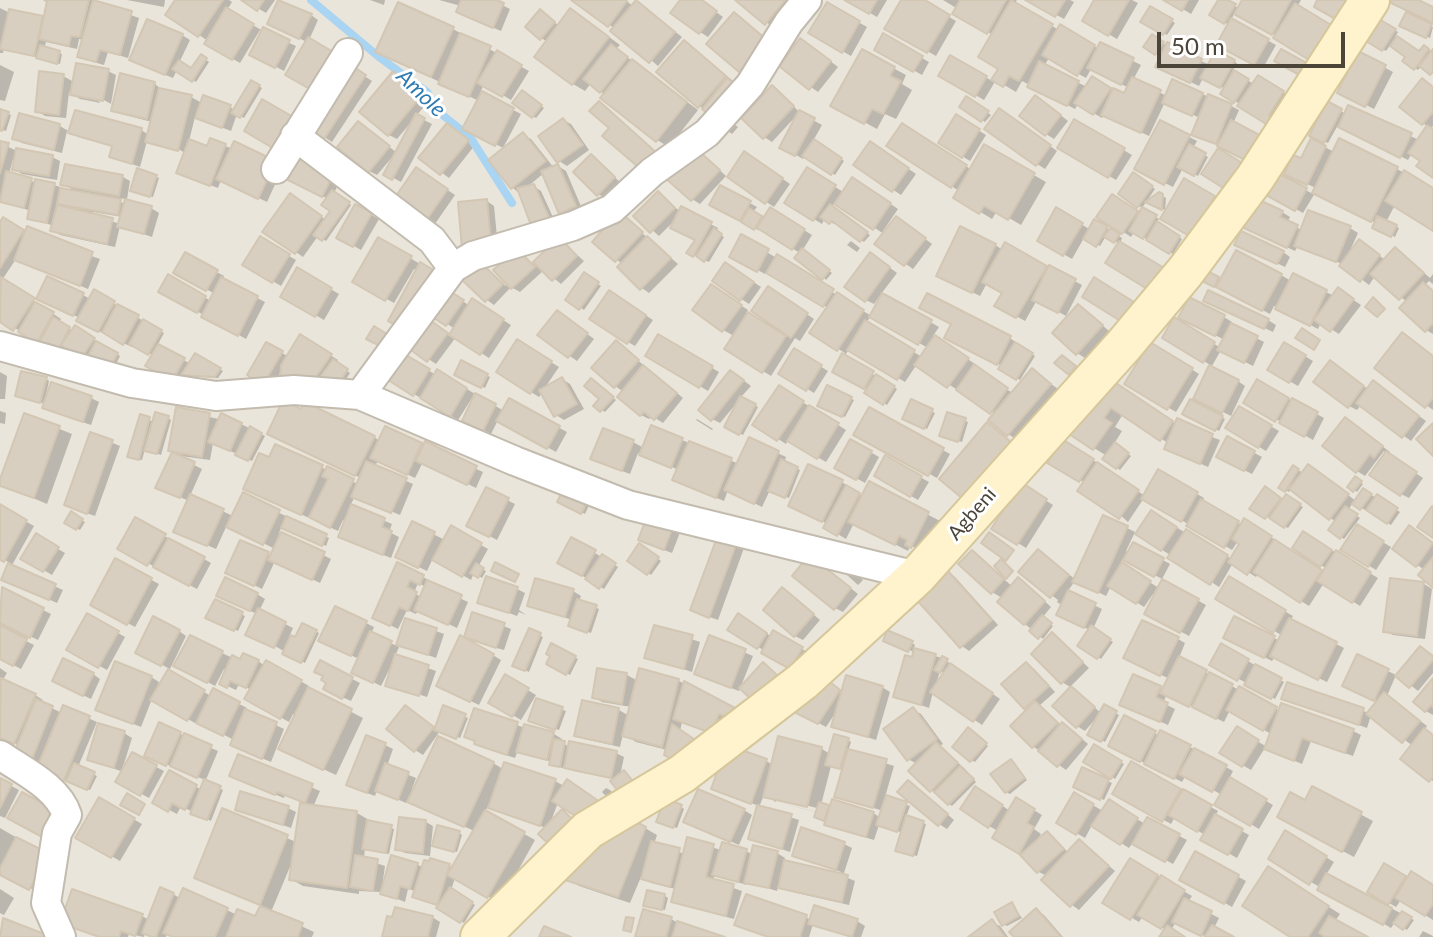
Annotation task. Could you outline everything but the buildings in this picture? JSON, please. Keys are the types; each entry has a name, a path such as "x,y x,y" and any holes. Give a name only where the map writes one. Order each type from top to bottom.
{"street":[{"path":"360,395 453,268 473,256 573,226 612,209 652,172 707,133 750,85 789,22 807,0"},
{"name":"Agbeni","path":"480,937 588,830 682,774 803,681 917,576 1124,345 1185,272 1273,152 1370,0"},
{"path":"276,169 348,53"},
{"path":"295,136 432,240 453,268"},
{"path":"0,346 132,383 216,396 294,390 360,395 628,505 917,576"},
{"path":"0,755 57,795 64,805 67,815 57,833 46,903 61,937"}],"shaded area":[{"path":"0,0 1433,0 1433,937 0,937"}],"waterway":[{"name":"Amole","path":"311,0 379,57 427,92 440,113 470,137 512,203"}]}
